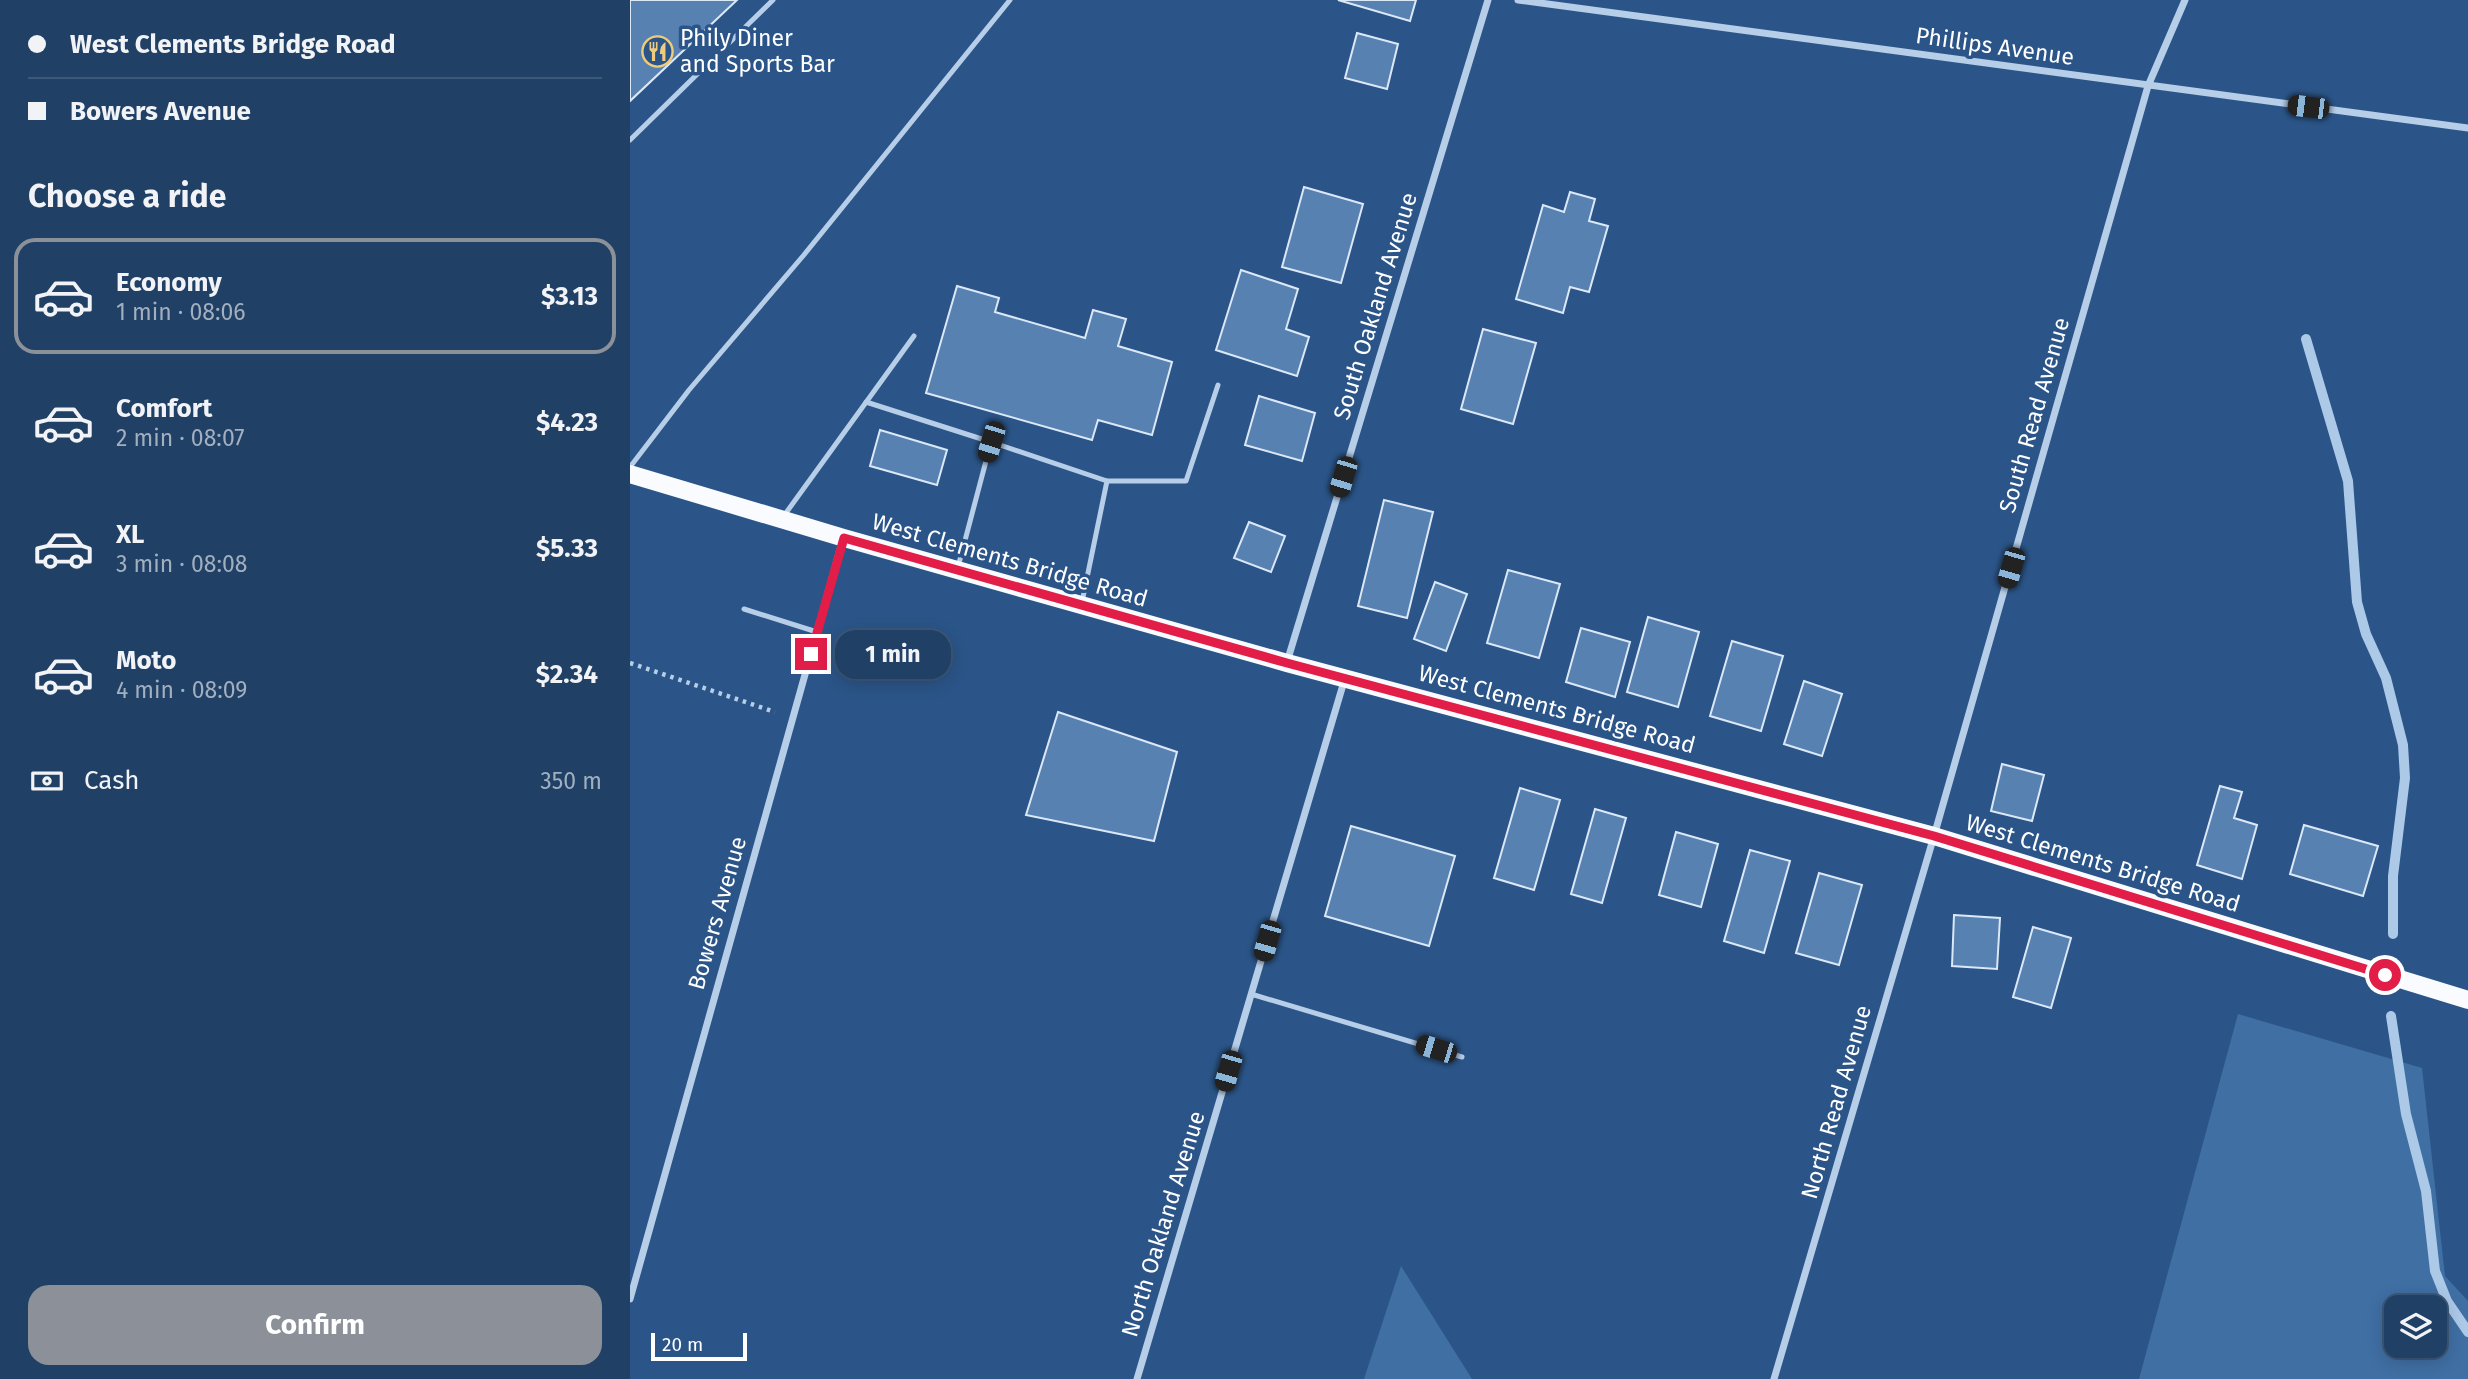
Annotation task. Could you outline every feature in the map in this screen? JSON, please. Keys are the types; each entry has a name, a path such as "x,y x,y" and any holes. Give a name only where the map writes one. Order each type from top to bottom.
{"main road":[{"name":"West Clements Bridge Road","path":"630,474 781,520 1287,663 1934,836 2468,1000"}],"street":[{"name":"South Oakland Avenue","path":"1287,663 1488,0"},
{"name":"Phillips Avenue","path":"1518,0 2468,128"},
{"name":"South Read Avenue","path":"1934,836 2148,86 2185,0"},
{"name":"Bowers Avenue","path":"630,1299 844,538"},
{"name":"North Oakland Avenue","path":"1137,1379 1345,677"},
{"name":"North Read Avenue","path":"1774,1379 1934,836"}],"lane":[{"path":"630,140 773,0"},
{"path":"630,467 689,390 803,256 1010,0"},
{"path":"781,520 914,335"},
{"path":"866,402 1107,481 1186,481 1217,385"},
{"path":"957,570 991,442"},
{"path":"1082,605 1107,481"},
{"path":"744,609 817,632"},
{"path":"1251,994 1462,1056"}],"path":[{"path":"630,663 793,718"}],"shaded area":[{"path":"2238,1014 2422,1068 2445,1276 2468,1301 2468,1379 2139,1379"},
{"path":"1401,1266 1472,1379 1364,1379"}],"building":[{"name":"Phily Diner and Sports Bar","path":"630,0 737,0 630,101"},
{"path":"1338,0 1416,0 1410,21"},
{"path":"1357,33 1398,44 1387,89 1345,78"},
{"path":"1304,187 1363,204 1341,283 1282,267"},
{"path":"1570,192 1595,199 1589,221 1608,226 1589,292 1570,287 1563,313 1516,299 1543,205 1564,212"},
{"path":"1241,270 1298,289 1286,329 1309,337 1297,376 1216,350"},
{"path":"957,286 999,298 995,312 1085,338 1093,310 1126,319 1118,346 1172,362 1152,435 1098,420 1092,440 926,393"},
{"path":"1483,329 1536,343 1513,424 1461,409"},
{"path":"1259,396 1315,413 1302,461 1245,445"},
{"path":"880,430 947,450 937,485 870,466"},
{"path":"1384,500 1433,512 1407,618 1358,606"},
{"path":"1249,522 1285,536 1271,572 1234,558"},
{"path":"1508,570 1560,584 1539,658 1487,643"},
{"path":"1435,582 1467,594 1446,651 1414,639"},
{"path":"1648,617 1699,632 1678,707 1627,692"},
{"path":"1581,628 1630,642 1615,697 1566,682"},
{"path":"1732,641 1783,656 1761,731 1710,716"},
{"path":"1804,681 1842,694 1822,756 1784,744"},
{"path":"1058,712 1177,752 1154,841 1026,815"},
{"path":"2002,764 2044,775 2032,821 1991,811"},
{"path":"2220,786 2242,792 2234,818 2257,825 2242,879 2197,865"},
{"path":"1520,788 1560,800 1534,890 1494,878"},
{"path":"1595,809 1626,818 1602,903 1571,894"},
{"path":"2304,825 2378,846 2363,896 2290,874"},
{"path":"1351,826 1455,856 1429,946 1325,916"},
{"path":"1676,832 1718,844 1701,907 1659,895"},
{"path":"1750,850 1790,861 1764,953 1724,941"},
{"path":"1819,873 1862,885 1839,965 1796,953"},
{"path":"1954,915 2000,918 1997,969 1952,966"},
{"path":"2033,927 2071,938 2051,1008 2013,997"}],"waterway":[{"path":"2306,339 2348,481 2357,602 2366,634 2386,678 2403,745 2405,778 2393,876 2393,934"},
{"path":"2391,1016 2406,1114 2426,1191 2435,1271 2447,1301 2468,1332"}],"place":[{"name":"Phily Diner and Sports Bar","path":"657,51"}],"route":[{"path":"811,654 844,538 1287,663 1934,836 2385,975"}]}
